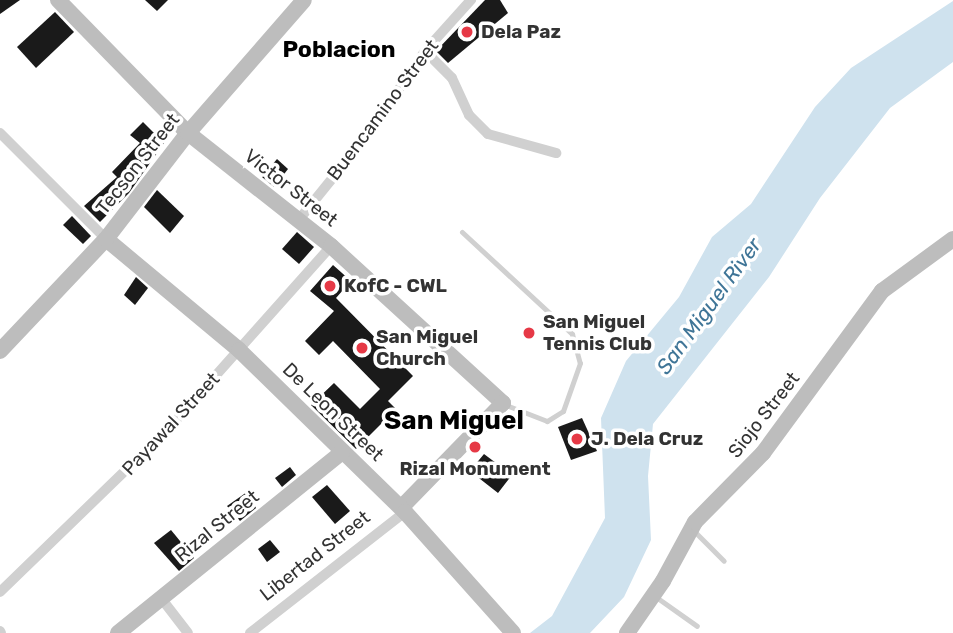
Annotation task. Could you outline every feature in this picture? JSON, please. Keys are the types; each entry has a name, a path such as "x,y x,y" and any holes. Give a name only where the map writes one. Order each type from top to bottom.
{"street":[{"name":"Victor Street","path":"58,0 188,132 297,222 331,246 503,403"},
{"name":"Tecson Street","path":"0,351 106,239 188,132 304,0"},
{"name":"Buencamino Street","path":"297,222 369,133 425,51 471,0"},
{"path":"425,51 452,78 468,115 488,134 556,153"},
{"path":"0,133 106,239"},
{"name":"De Leon Street","path":"106,239 239,350 403,510 512,633"},
{"name":"Siojo Street","path":"627,633 653,595 691,528 763,453 882,291 953,239"},
{"name":"Payawal Street","path":"0,593 87,512 239,350 331,246"},
{"name":"Libertad Street","path":"250,633 403,510 503,403"},
{"name":"Rizal Street","path":"118,633 342,452"},
{"path":"161,598 188,633"}],"lane":[{"path":"462,232 572,334 580,363 563,411 547,421 503,403"},
{"path":"691,528 724,561"},
{"path":"653,595 697,626"}],"water":[{"name":"San Miguel River","path":"953,1 953,62 890,108 820,198 769,277 653,424 648,476 651,540 624,597 590,633 530,633 552,616 605,518 601,418 626,361 679,297 712,237 751,204 815,107 851,68"}],"building":[{"path":"0,0 20,0 0,14"},
{"path":"145,0 168,0 157,11"},
{"name":"Dela Paz","path":"485,0 500,0 508,13 448,63 436,51"},
{"path":"55,12 74,32 36,68 17,47"},
{"path":"143,122 164,143 129,193 100,222 84,206 117,177 112,172 140,143 130,135"},
{"path":"277,159 288,169 274,187 262,177"},
{"path":"157,190 184,216 170,233 144,207"},
{"path":"72,216 91,236 83,244 63,225"},
{"path":"297,232 314,247 299,264 282,249"},
{"path":"333,265 351,281 336,298 413,376 388,401 396,409 356,449 311,405 334,383 360,409 380,389 333,341 319,355 305,341 334,311 310,291"},
{"path":"136,277 148,288 135,305 124,295"},
{"name":"J. Dela Cruz","path":"582,418 597,451 571,460 558,427"},
{"path":"484,454 512,475 498,493 475,475 479,470 474,466"},
{"path":"290,467 296,475 282,487 275,478"},
{"path":"327,485 350,511 335,524 312,497"},
{"path":"247,492 256,508 240,521 227,506"},
{"path":"171,530 194,558 179,571 154,543"},
{"path":"270,540 280,552 267,562 258,549"}],"place":[{"name":"Dela Paz","path":"467,32"},
{"name":"KofC - CWL","path":"330,286"},
{"name":"San Miguel Tennis Club","path":"529,333"},
{"name":"San Miguel Church","path":"362,348"},
{"name":"J. Dela Cruz","path":"577,439"},
{"name":"Rizal Monument","path":"475,447"}],"district":[{"name":"Poblacion","path":"339,49"},
{"name":"San Miguel","path":"454,421"}]}
